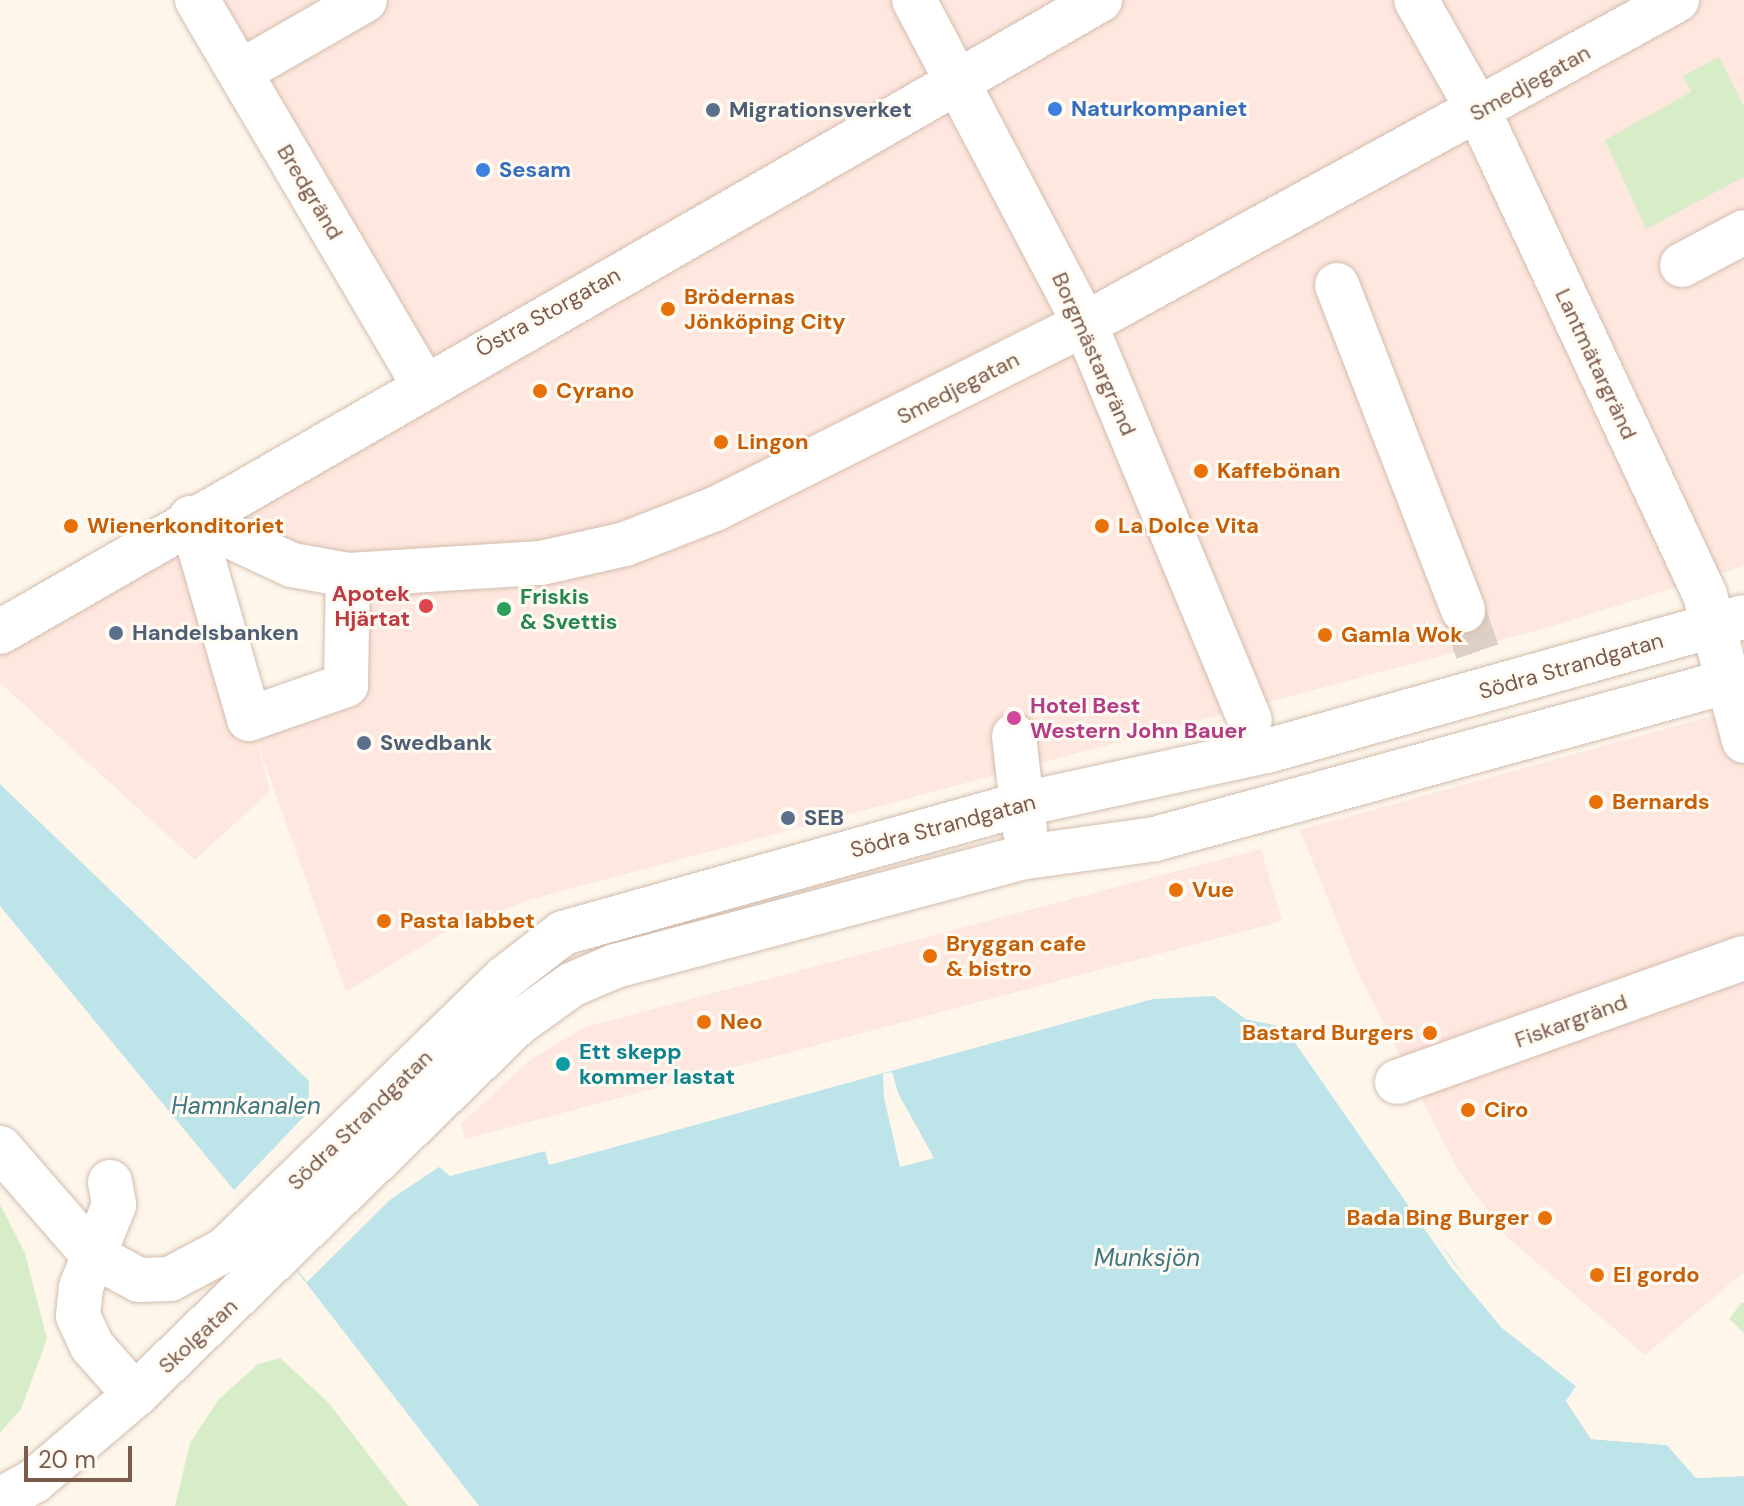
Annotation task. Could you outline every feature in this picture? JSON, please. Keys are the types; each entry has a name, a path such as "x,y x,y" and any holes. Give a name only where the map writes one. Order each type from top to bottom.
{"street":[{"name":"Bredgränd","path":"197,0 423,383"},
{"path":"240,72 365,0"},
{"name":"Borgmästargränd","path":"914,0 1085,324 1250,720"},
{"name":"Östra Storgatan","path":"0,632 423,383 1100,0"},
{"name":"Lantmätargränd","path":"1416,0 1479,112 1729,622 1744,741"},
{"name":"Smedjegatan","path":"191,518 292,565 348,575 541,563 625,544 715,509 1085,324 1479,112 1677,0"},
{"path":"1682,265 1744,232"},
{"path":"1337,285 1463,610"},
{"path":"191,518 249,719 346,685 348,575"},
{"name":"Södra Strandgatan","path":"369,1141 505,978 563,933 1023,804 1267,751 1488,681 1729,622"},
{"name":"Södra Strandgatan","path":"93,1255 139,1280 170,1279 248,1228 369,1141 571,985 615,966 1026,857 1155,839 1737,679"},
{"path":"1014,736 1026,857"},
{"name":"Fiskargränd","path":"1397,1082 1744,958"},
{"name":"Skolgatan","path":"0,1500 34,1481 135,1395 274,1262 369,1141"},
{"path":"0,1148 93,1255"},
{"path":"110,1182 114,1205 93,1255 78,1316 92,1346 135,1395"}],"shaded area":[{"path":"222,0 1744,0 1744,566 1549,627 532,899 443,933 346,992 256,739 270,791 195,860 0,683 0,642 181,530 248,719 346,685 348,575 191,518 422,383"},
{"path":"1744,707 1744,1272 1645,1355 1507,1237 1458,1170 1357,971 1300,830"},
{"path":"1261,849 1282,921 465,1139 461,1124 530,1060 585,1027"}],"green space":[{"path":"1719,57 1744,106 1744,177 1646,229 1605,140 1691,92 1683,76"},
{"path":"0,1204 25,1253 47,1339 21,1409 0,1433"},
{"path":"1744,1303 1744,1333 1729,1319"},
{"path":"280,1358 328,1402 408,1506 175,1506 190,1443 219,1399 258,1364"}],"water":[{"name":"Munksjön","path":"0,784 309,1081 308,1118 388,1201 439,1167 450,1176 545,1151 549,1165 1153,999 1214,996 1246,1019 1284,1027 1501,1327 1577,1387 1566,1401 1591,1439 1667,1445 1696,1478 1744,1476 1744,1506 479,1506 234,1190 0,906"}],"pier":[{"path":"1214,996 1248,1015 1287,1025 1339,1091 1454,1264 1504,1324 1580,1384 1571,1401 1593,1435 1668,1441 1698,1474 1744,1476 1696,1478 1667,1445 1591,1439 1566,1401 1576,1386 1501,1327 1451,1267 1284,1027 1246,1019"},
{"path":"892,1072 898,1093 934,1158 900,1167 884,1098 883,1074"},
{"path":"312,1108 388,1195 407,1183 307,1282 234,1190"}],"tunnel":[{"path":"1463,610 1485,673"}],"place":[{"name":"Naturkompaniet","path":"1055,109"},
{"name":"Migrationsverket","path":"713,110"},
{"name":"Sesam","path":"483,170"},
{"name":"Brödernas Jönköping City","path":"668,309"},
{"name":"Cyrano","path":"540,391"},
{"name":"Lingon","path":"721,442"},
{"name":"Kaffebönan","path":"1201,471"},
{"name":"Wienerkonditoriet","path":"71,526"},
{"name":"La Dolce Vita","path":"1102,526"},
{"name":"Apotek Hjärtat","path":"426,606"},
{"name":"Friskis & Svettis","path":"504,609"},
{"name":"Handelsbanken","path":"116,633"},
{"name":"Gamla Wok","path":"1325,635"},
{"name":"Hotel Best Western John Bauer","path":"1014,718"},
{"name":"Swedbank","path":"364,743"},
{"name":"Bernards","path":"1596,802"},
{"name":"SEB","path":"788,818"},
{"name":"Vue","path":"1176,890"},
{"name":"Pasta labbet","path":"384,921"},
{"name":"Bryggan cafe & bistro","path":"930,956"},
{"name":"Neo","path":"704,1022"},
{"name":"Bastard Burgers","path":"1430,1033"},
{"name":"Ett skepp kommer lastat","path":"563,1064"},
{"name":"Ciro","path":"1468,1110"},
{"name":"Bada Bing Burger","path":"1545,1218"},
{"name":"El gordo","path":"1597,1275"}],"water label":[{"name":"Hamnkanalen","path":"246,1106"}]}
